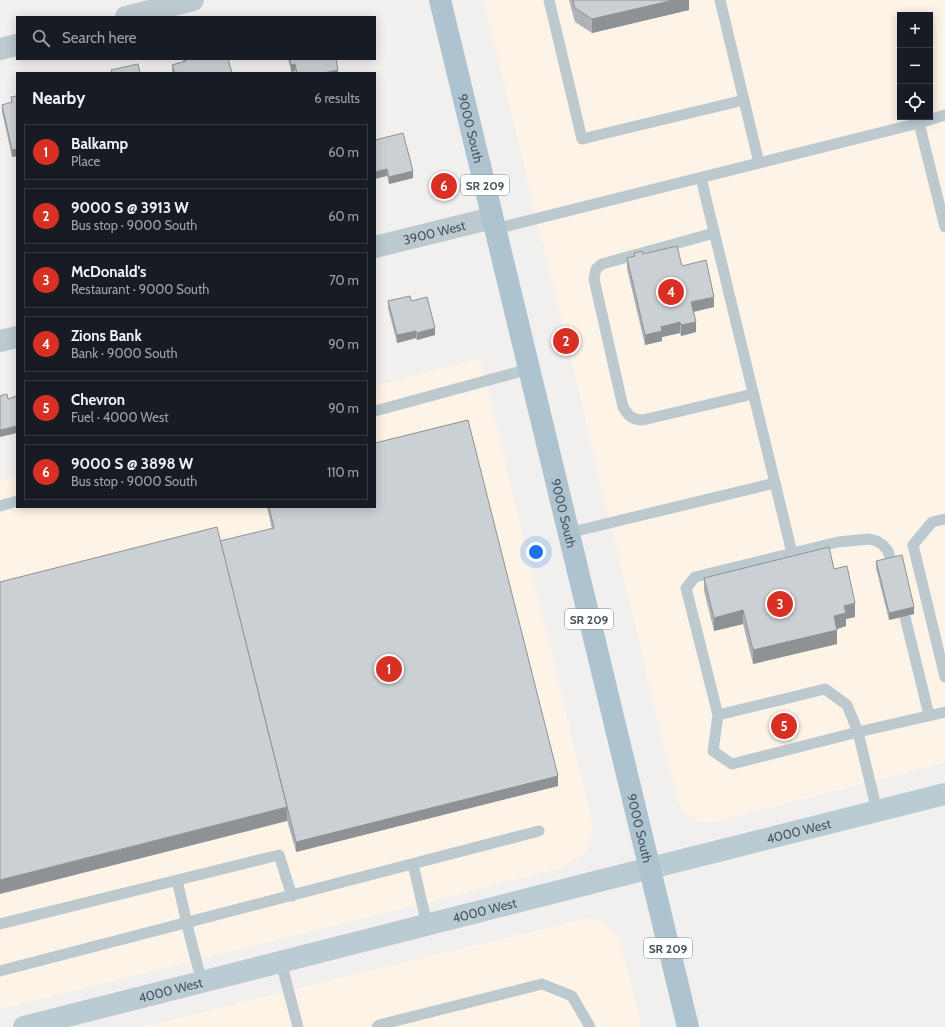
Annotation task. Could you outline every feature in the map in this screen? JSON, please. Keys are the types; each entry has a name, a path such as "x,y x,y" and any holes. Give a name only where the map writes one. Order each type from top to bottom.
{"main road":[{"name":"9000 South","path":"440,0 688,1027"},
{"name":"4000 West","path":"24,1027 78,1020 202,982 945,794"}],"street":[{"path":"130,16 193,0"},
{"path":"0,49 16,45"},
{"name":"3900 West","path":"376,247 494,223"},
{"path":"0,341 16,337"}],"lane":[{"path":"548,0 582,139 744,100"},
{"path":"720,0 759,163"},
{"path":"494,223 701,178 919,123 945,115"},
{"path":"919,123 945,227"},
{"path":"701,178 792,553"},
{"path":"714,232 602,264 596,269 594,279 623,407 635,420 643,420 753,394"},
{"path":"376,411 529,369"},
{"path":"568,533 775,483"},
{"path":"0,506 16,502"},
{"path":"945,519 932,522 913,545 945,677"},
{"path":"892,564 888,551 883,545 877,540 869,539 838,542 695,577 686,588 718,715 713,751 732,764 858,732 945,712"},
{"path":"905,617 929,715"},
{"path":"718,715 825,689 847,705 858,732 877,811"},
{"path":"0,971 539,832"},
{"path":"0,924 279,855 292,896"},
{"path":"414,864 427,924"},
{"path":"177,880 186,923 202,982"},
{"path":"281,962 298,1027"},
{"path":"377,1027 379,1025 542,984 572,996 590,1027"}],"shaded area":[{"path":"484,0 945,0 945,763 717,821 706,822 694,819 682,809 679,803"},
{"path":"480,359 592,822 592,831 586,850 580,856 563,867 0,1009 0,481 16,477 16,508 376,508 376,386"},
{"path":"585,919 598,920 607,926 619,938 642,1027 136,1027 152,1025"}],"building":[{"path":"573,0 674,0 592,19 575,8"},
{"path":"228,60 232,72 175,72 172,65 186,61"},
{"path":"290,60 336,60 338,70 329,72 297,72 295,64 291,65"},
{"path":"138,64 140,72 112,72 111,70"},
{"path":"16,96 16,149 12,150 2,105 12,102 11,97"},
{"path":"403,133 413,171 389,177 387,169 376,172 376,140"},
{"path":"677,246 682,266 706,260 714,297 691,302 696,322 681,325 680,322 661,327 662,331 645,335 627,258 635,256 634,253 642,251 643,254"},
{"path":"410,296 411,301 427,297 435,328 417,333 416,331 397,335 388,301"},
{"path":"7,394 8,399 16,396 16,426 0,430 0,396"},
{"path":"468,420 558,776 296,842 220,541 274,528 269,508 376,508 376,443"},
{"path":"217,527 287,807 0,880 0,582"},
{"path":"829,547 834,569 847,566 855,603 844,606 846,613 834,616 837,630 753,650 743,610 714,618 704,578"},
{"path":"902,555 914,607 889,613 876,561"}],"place":[{"name":"9000 S @ 3898 W","path":"444,186"},
{"name":"Zions Bank","path":"671,292"},
{"name":"9000 S @ 3913 W","path":"566,341"},
{"name":"McDonald's","path":"780,604"},
{"name":"Balkamp","path":"389,669"},
{"name":"Chevron","path":"784,726"}]}
